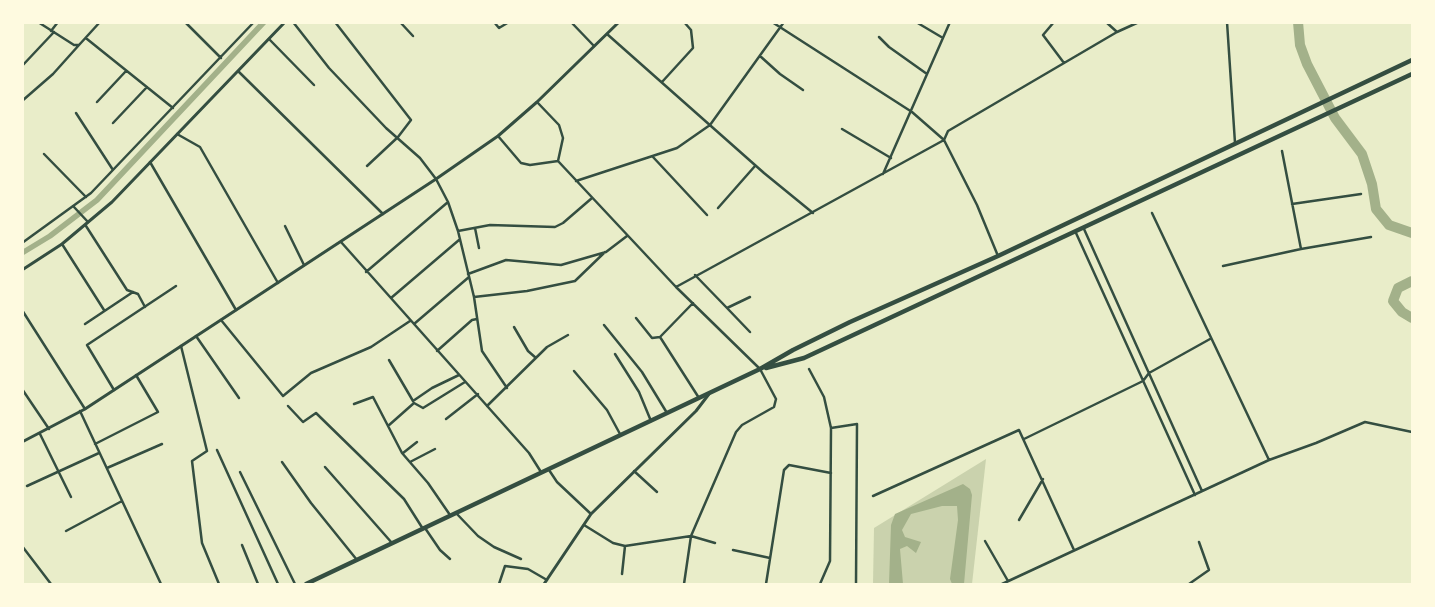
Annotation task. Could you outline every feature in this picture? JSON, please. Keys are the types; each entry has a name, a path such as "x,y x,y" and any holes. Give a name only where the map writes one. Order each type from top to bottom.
{"main road":[{"path":"306,584 760,369 793,350 998,256 1412,60"},
{"path":"760,369 798,360 1076,233 1412,74"},
{"path":"1196,163 1201,174"},
{"path":"793,350 798,360"}],"street":[{"path":"38,22 74,45 79,46"},
{"path":"22,66 52,32 58,22"},
{"path":"22,101 53,74 87,39 100,22"},
{"path":"185,22 220,58"},
{"path":"22,243 86,197 254,22"},
{"path":"22,270 87,225 239,72 285,22"},
{"path":"293,22 329,68 386,128 420,158 436,180 448,202 458,231 474,297 482,351 507,388"},
{"path":"335,22 411,120 398,137 367,166"},
{"path":"400,22 413,36"},
{"path":"494,22 499,28 509,22"},
{"path":"571,22 594,46"},
{"path":"22,442 85,409 436,180 498,136 537,102 619,22"},
{"path":"662,82 693,48 691,30 684,22"},
{"path":"772,22 912,112 944,140 977,205 998,256"},
{"path":"576,181 677,148 710,125 784,22"},
{"path":"916,22 944,38"},
{"path":"882,175 912,112 950,22"},
{"path":"1054,22 1043,35 1064,63"},
{"path":"1106,22 1117,32"},
{"path":"1111,26 1114,22"},
{"path":"676,286 944,140 948,131 1117,32 1139,22"},
{"path":"1228,22 1235,144"},
{"path":"607,34 812,213"},
{"path":"879,37 889,47 927,74"},
{"path":"87,39 173,108"},
{"path":"269,39 314,85"},
{"path":"760,56 780,74 803,90"},
{"path":"97,102 126,71"},
{"path":"239,72 383,214"},
{"path":"113,123 146,88"},
{"path":"537,102 559,125 563,138 558,160"},
{"path":"76,113 112,170"},
{"path":"842,129 891,158"},
{"path":"177,134 200,147 278,283"},
{"path":"498,136 520,163 530,165 558,160"},
{"path":"1282,151 1301,249"},
{"path":"44,154 86,197"},
{"path":"653,157 707,215"},
{"path":"558,160 627,236 760,369 776,399 774,408 742,425 736,432 690,536 684,584"},
{"path":"150,162 236,310"},
{"path":"718,208 755,165"},
{"path":"1292,204 1361,194"},
{"path":"458,231 490,225 555,226 563,223 592,198"},
{"path":"366,272 448,202"},
{"path":"74,207 127,290 138,294 145,307"},
{"path":"1152,213 1210,340 1269,460"},
{"path":"285,226 304,266"},
{"path":"475,228 479,248"},
{"path":"1084,228 1202,491"},
{"path":"1076,233 1195,494"},
{"path":"474,297 527,291 575,281 606,252 627,236"},
{"path":"1223,266 1301,249 1371,237"},
{"path":"391,298 459,240"},
{"path":"341,242 437,351 478,394 529,453 541,473"},
{"path":"62,244 104,310"},
{"path":"414,324 468,276 506,260 561,266 606,252"},
{"path":"696,275 750,332"},
{"path":"1101,289 1110,285"},
{"path":"114,390 87,345 176,286"},
{"path":"85,324 134,292"},
{"path":"727,308 750,297"},
{"path":"636,318 652,338 660,337 693,303"},
{"path":"22,310 85,409"},
{"path":"1114,317 1122,313"},
{"path":"437,351 472,320 477,319"},
{"path":"221,320 283,396 311,373 371,346 410,321"},
{"path":"604,325 642,372 667,413"},
{"path":"514,327 528,351 536,358"},
{"path":"487,406 547,347 568,335"},
{"path":"196,336 239,398"},
{"path":"660,337 699,398"},
{"path":"1126,342 1134,339"},
{"path":"1024,439 1144,381 1149,373 1210,340"},
{"path":"181,346 207,451 192,461 202,543 219,584"},
{"path":"615,354 639,392 651,421"},
{"path":"389,360 414,402 423,408 465,382"},
{"path":"809,369 824,397 831,428 830,561 820,584"},
{"path":"574,371 607,410 620,435"},
{"path":"388,426 432,388 459,375"},
{"path":"95,444 158,412 136,376"},
{"path":"22,389 49,429"},
{"path":"544,584 591,514 633,471 696,412 709,393"},
{"path":"446,419 478,394"},
{"path":"354,404 372,397 402,453 428,482 451,516"},
{"path":"1155,406 1162,402"},
{"path":"288,406 302,422 316,413 404,499 440,550 450,559"},
{"path":"80,412 161,584"},
{"path":"1002,584 1269,460 1313,445 1365,422 1412,432"},
{"path":"1164,426 1172,423"},
{"path":"831,428 857,424 856,584"},
{"path":"874,496 1019,430 1074,550"},
{"path":"40,434 71,497"},
{"path":"402,453 417,442"},
{"path":"107,468 162,444"},
{"path":"410,462 435,449"},
{"path":"217,450 278,584"},
{"path":"1176,453 1184,450"},
{"path":"27,486 99,453"},
{"path":"282,462 311,503 357,560"},
{"path":"770,584 766,584 784,470 789,465 831,473"},
{"path":"325,467 392,543"},
{"path":"548,470 557,482 591,514"},
{"path":"633,471 657,492"},
{"path":"240,472 295,584"},
{"path":"1020,520 1042,480"},
{"path":"66,531 122,501"},
{"path":"456,513 478,536 494,547 522,559"},
{"path":"583,525 614,543 625,546 690,536 715,543"},
{"path":"985,541 1008,581"},
{"path":"1189,584 1209,570 1199,542"},
{"path":"242,545 258,584"},
{"path":"22,546 52,584"},
{"path":"622,574 625,546"},
{"path":"733,550 770,558"},
{"path":"499,584 505,566 528,569 547,580"}],"shaded area":[{"path":"986,459 972,584 873,584 874,528"},
{"path":"963,484 970,489 972,495 964,584 952,584 950,579 958,520 957,506 942,506 911,514 902,530 905,537 921,542 916,553 907,546 900,549 903,584 889,584 891,525 895,514"}],"waterway":[{"path":"22,253 50,236 97,200 264,22"},
{"path":"1298,22 1300,45 1307,64 1335,118 1362,154 1372,184 1376,209 1389,225 1412,233"},
{"path":"1412,281 1398,288 1393,301 1402,312 1412,318"}]}
